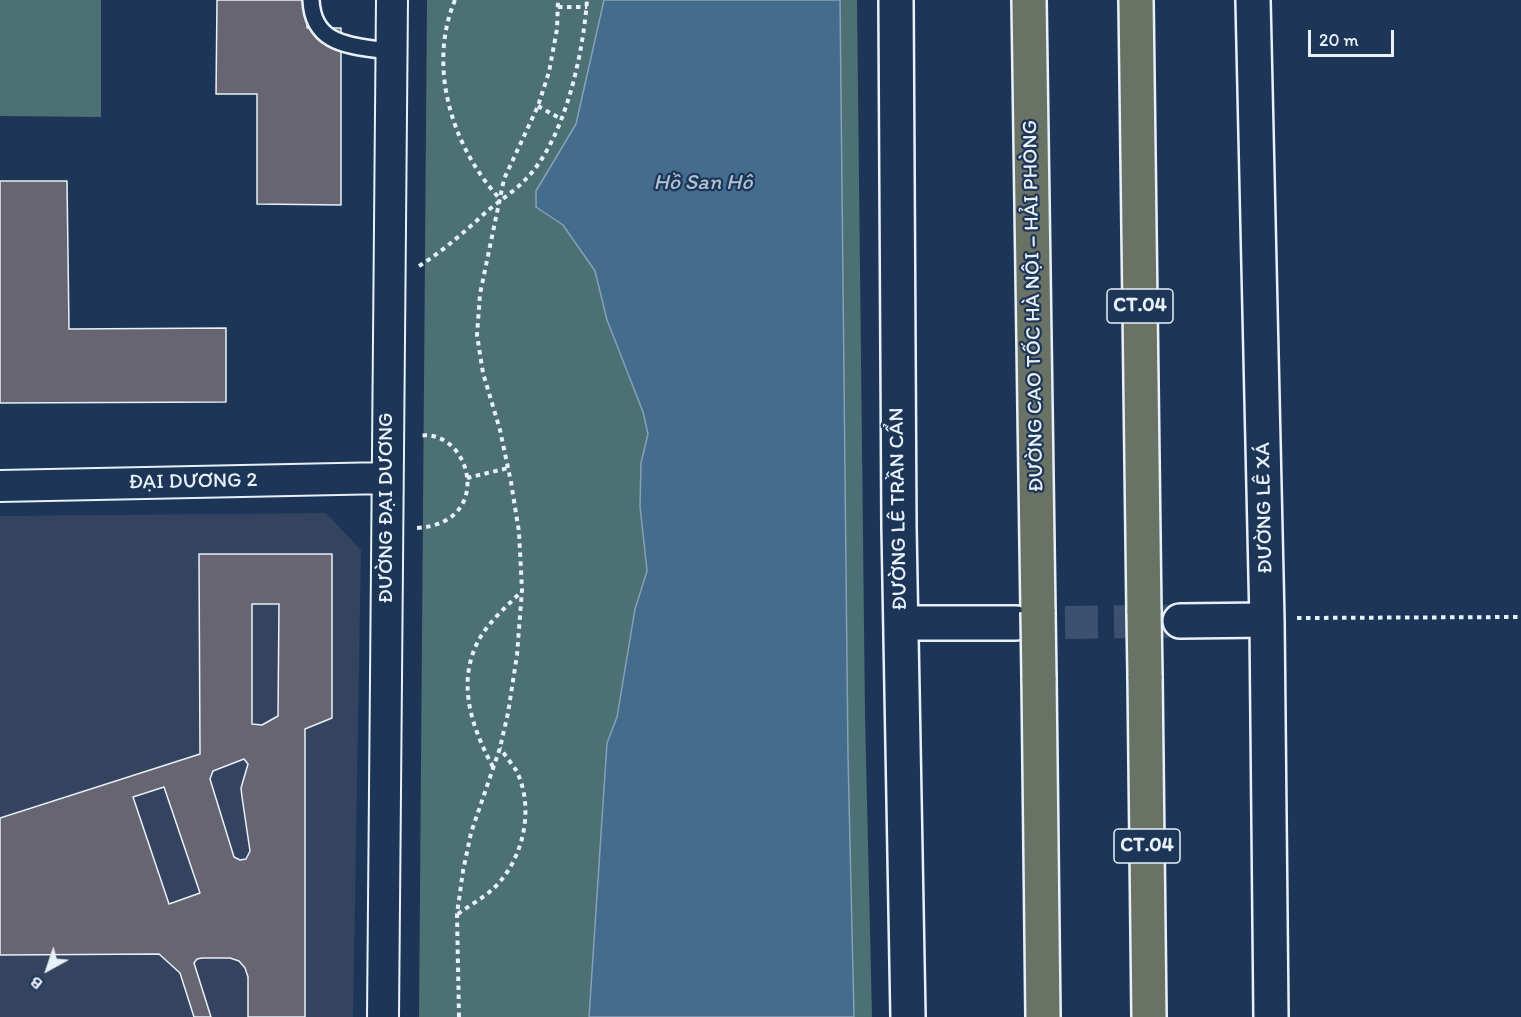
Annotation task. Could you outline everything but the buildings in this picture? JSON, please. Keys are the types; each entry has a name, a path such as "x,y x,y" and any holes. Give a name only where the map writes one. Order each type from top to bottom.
{"highway":[{"name":"ĐƯỜNG CAO TỐC HÀ NỘI – HẢI PHÒNG","path":"1029,0 1027,617 1039,678 1043,1017"},
{"name":"CT.04","path":"1136,0 1149,1017"}],"main road":[{"name":"ĐƯỜNG LÊ TRẦN CẨN","path":"896,0 901,623 908,1017"},
{"name":"ĐƯỜNG LÊ XÁ","path":"1253,0 1267,620 1271,1017"},
{"path":"901,623 1027,617"},
{"path":"1180,621 1267,620"}],"street":[{"name":"ĐƯỜNG ĐẠI DƯƠNG","path":"383,1017 392,0"},
{"name":"ĐẠI DƯƠNG 2","path":"0,486 387,478"}],"lane":[{"path":"311,0 312,13 321,31 334,41 392,52"}],"path":[{"path":"455,0 449,14 443,54 446,93 454,124 469,156 487,185 501,199"},
{"path":"459,1017 457,914 463,871 471,833 500,748 508,713 517,655 522,590 519,532 508,468 483,373 477,335 480,294 504,179 538,106 549,72 557,29 558,0"},
{"path":"419,266 443,251 526,179 550,144 561,119 579,60 587,0"},
{"path":"558,7 587,7"},
{"path":"538,106 561,119"},
{"path":"417,528 443,522 456,513 466,501 469,485 460,457 451,446 439,436 429,434 418,436"},
{"path":"467,478 508,468"},
{"path":"493,768 473,727 468,706 471,662 481,636 522,590"},
{"path":"1267,620 1319,617 1521,617"},
{"path":"457,914 495,887 511,865 522,837 526,816 524,792 516,770 500,748"}],"shaded area":[{"path":"326,513 361,550 353,1017 0,1017 0,516"}],"green space":[{"path":"0,0 101,0 101,117 0,116"},
{"path":"427,0 857,0 865,714 872,1017 419,1017"}],"water":[{"name":"Hồ San Hô","path":"604,0 840,0 848,756 854,1017 589,1017 607,743 617,717 635,609 647,571 640,506 641,463 648,434 643,412 607,320 595,271 563,225 536,207 536,191 576,124"}],"tunnel":[{"path":"1016,623 1180,621"}]}
